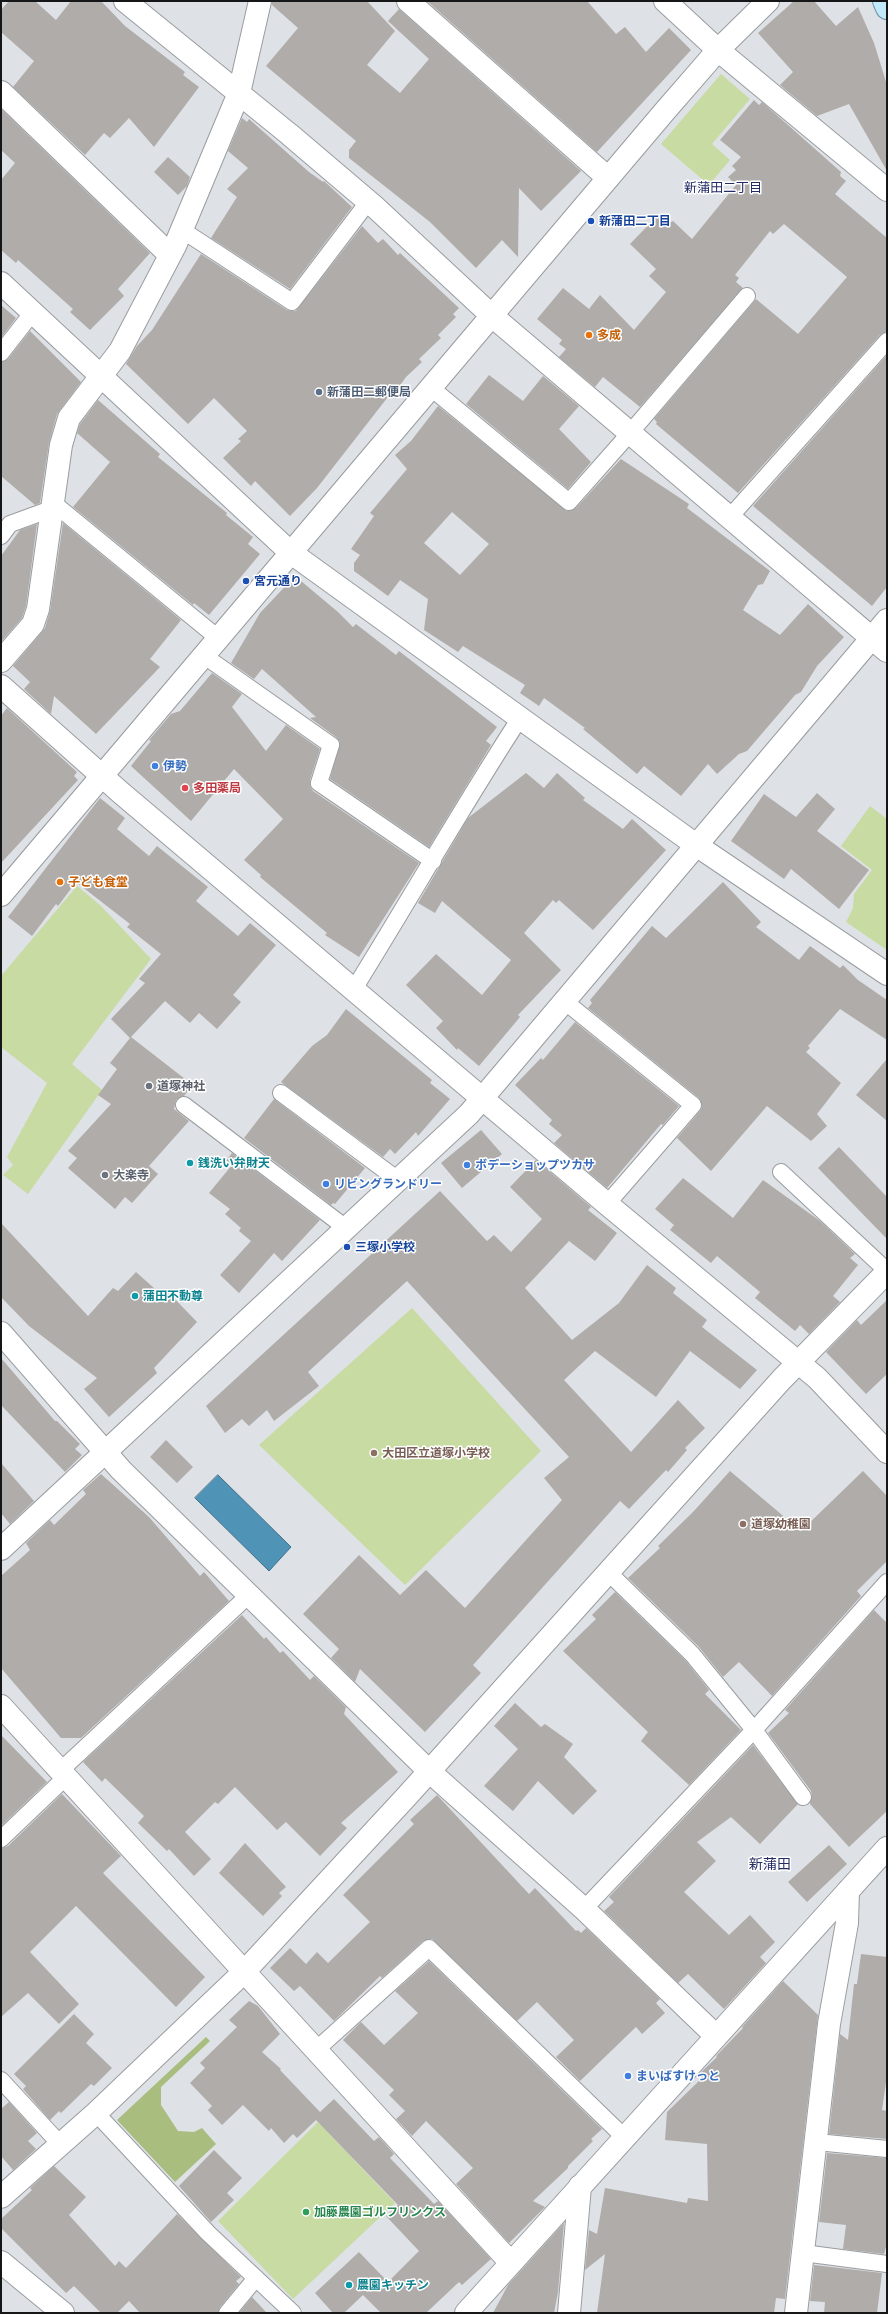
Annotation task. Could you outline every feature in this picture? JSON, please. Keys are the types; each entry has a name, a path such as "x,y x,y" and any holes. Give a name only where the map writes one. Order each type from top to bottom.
{"main road":[{"path":"884,1 887,8"}],"street":[{"path":"125,1 239,93 368,202 491,315 879,645"},
{"path":"1,661 33,624 38,609 61,445 69,418 120,351 182,230 239,93 260,1"},
{"path":"408,1 608,178"},
{"path":"665,1 718,50 887,190"},
{"path":"1,894 608,178 718,50 768,1"},
{"path":"1,92 170,255"},
{"path":"1,282 290,552 696,845 887,974"},
{"path":"4,1540 105,1453 469,1114 563,1000 696,845 879,645 887,620"},
{"path":"2,688 101,776 483,1097 607,1204 818,1378 887,1452"},
{"path":"1,2197 96,2113 245,1971 429,1771 798,1361 887,1272"},
{"path":"1,1333 105,1453 429,1771 584,1909 716,2036"},
{"path":"1,1706 317,2049 511,2263"},
{"path":"466,2313 887,1848"},
{"path":"796,2313 817,2142 829,2024 847,1923 848,1891"},
{"path":"569,2313 580,2186"},
{"path":"1,2262 63,2313"}],"lane":[{"path":"182,230 292,302 368,202"},
{"path":"430,387 569,502 630,433 746,296"},
{"path":"1,352 33,312"},
{"path":"729,518 887,341"},
{"path":"1,536 10,524 52,505 218,638"},
{"path":"203,655 332,745 319,783 433,860"},
{"path":"354,989 433,860 473,790 520,718"},
{"path":"563,1000 693,1105 607,1204"},
{"path":"281,1093 398,1180"},
{"path":"184,1105 346,1228"},
{"path":"781,1172 887,1272"},
{"path":"608,1572 692,1654 754,1730 803,1797"},
{"path":"584,1909 754,1730 887,1582"},
{"path":"1,1839 64,1773 250,1594"},
{"path":"317,2049 429,1948 624,2137"},
{"path":"1,2080 60,2144"},
{"path":"96,2113 208,2233 293,2313"},
{"path":"817,2142 887,2149"},
{"path":"803,2253 887,2264"},
{"path":"227,2313 256,2278"}],"green space":[{"path":"721,74 750,99 712,144 730,160 709,185 661,144"},
{"path":"870,806 887,819 887,950 846,922 853,908 854,894 872,870 841,846"},
{"path":"77,886 100,905 151,959 72,1064 102,1090 28,1194 3,1175 13,1165 7,1157 47,1083 1,1047 1,976"},
{"path":"412,1308 541,1451 405,1585 259,1445"},
{"path":"206,2037 210,2041 161,2087 161,2105 178,2131 194,2132 202,2128 216,2144 175,2182 117,2120"},
{"name":"加藤農園ゴルフリンクス","path":"318,2122 395,2203 293,2299 218,2221"}],"water":[{"path":"218,1475 291,1547 269,1571 195,1498"}],"building":[{"path":"9,1 35,1 56,20 71,1 101,1 125,26 185,72 183,75 199,87 154,147 129,118 110,138 104,133 85,155 13,87 34,61 1,32 1,10"},
{"path":"272,1 367,1 395,31 367,65 400,93 429,59 388,21 399,9 581,171 541,211 519,188 518,257 502,240 476,268 430,222 349,158 349,150 356,141 266,66 298,28 272,5"},
{"path":"427,1 587,1 616,34 625,27 646,52 669,28 691,50 597,152"},
{"path":"794,1 814,1 836,26 858,7 874,43 887,85 887,171 849,104 817,116 780,85 793,72 758,33"},
{"path":"754,100 759,105 762,102 841,172 840,176 846,181 835,194 887,238 887,332 880,335 738,493 656,424 657,422 654,419 756,299 798,334 847,277 784,224 773,234 770,231 735,275 739,278 736,282 743,288 640,407 603,377 595,387 559,357 566,349 559,344 562,340 537,319 563,288 589,309 600,295 634,330 666,292 649,276 656,269 630,244 659,214 669,223 673,221 692,239 736,185 728,177 736,170 732,166 741,157 720,140"},
{"path":"1,109 150,253 118,289 124,296 90,330 70,312 73,309 18,260 16,263 1,250 1,180 15,163 1,150"},
{"path":"242,118 247,122 249,119 309,172 323,182 324,181 352,207 290,289 211,238 237,197 227,189 248,168 228,151"},
{"path":"168,157 190,177 187,186 178,195 154,172"},
{"path":"362,226 378,243 383,239 398,255 400,253 459,308 453,314 456,317 438,335 441,338 419,359 422,362 406,377 393,395 391,393 317,488 290,516 255,481 251,486 223,458 241,441 238,439 247,431 214,398 188,424 126,364 137,346 152,330 201,254 287,310 296,311"},
{"path":"1,305 16,318 1,338"},
{"path":"30,331 81,382 57,414 49,443 40,503 35,505 1,476 1,362 8,359"},
{"path":"887,355 887,587 872,606 753,506"},
{"path":"489,375 523,401 543,376 579,406 559,429 591,462 568,489 466,404"},
{"path":"98,400 160,454 158,457 227,513 226,515 253,537 248,544 260,554 209,615 194,603 193,605 73,507 110,462 77,433 80,424"},
{"path":"438,406 567,511 576,508 621,459 689,504 687,508 770,571 763,584 758,585 743,610 780,635 808,604 844,637 817,666 801,692 795,695 747,751 739,754 717,774 708,764 681,796 644,766 637,774 583,729 585,728 544,698 539,706 520,693 525,685 463,646 458,652 424,630 428,599 400,580 388,596 354,571 354,563 360,555 351,549 374,516 370,513 407,469 395,455 411,441","holes":["452,512 489,544 460,575 424,543"]},
{"path":"63,523 181,620 150,659 160,667 96,734 54,696 51,714 24,689 30,682 13,666 45,628 50,611"},
{"path":"37,524 26,606 22,618 1,642 1,556 20,530"},
{"path":"295,576 338,612 353,627 356,624 396,655 399,651 497,727 486,741 491,745 429,847 330,779 340,742 336,737 310,718 316,717 262,669 254,679 231,663 260,613"},
{"path":"212,673 242,694 232,707 266,751 286,725 320,749 310,780 310,786 313,791 419,863 359,957 325,935 327,933 260,877 261,875 244,860 283,819 234,769 191,821 131,766 151,741 149,740 171,714 180,711"},
{"path":"7,708 77,772 74,776 78,780 1,863 1,716"},
{"path":"526,773 544,788 557,773 585,798 583,800 623,829 632,819 666,850 593,930 559,900 556,903 553,900 524,933 561,970 518,1015 520,1017 479,1066 458,1048 457,1050 436,1028 443,1021 406,985 436,954 482,995 511,960 442,901 435,913 418,903 468,818"},
{"path":"817,793 835,809 817,831 869,870 839,909 791,869 784,879 731,841 764,794 796,817"},
{"path":"100,798 125,818 117,829 149,856 157,846 208,887 196,901 238,936 250,923 276,945 233,995 241,1002 217,1029 199,1013 190,1023 165,1001 131,1037 185,1079 180,1085 188,1091 184,1096 176,1100 174,1109 189,1121 149,1166 158,1174 132,1203 125,1197 115,1209 68,1168 77,1158 68,1151 111,1104 98,1095 117,1069 110,1063 130,1038 111,1019 145,983 139,979 161,954 127,927 130,924 76,882 58,906 56,904 32,936 8,917"},
{"path":"723,882 761,922 756,927 799,960 810,946 840,968 843,965 858,980 887,1000 887,1040 840,1009 808,1046 810,1048 806,1052 841,1083 817,1114 827,1126 811,1141 767,1106 711,1171 677,1138 700,1111 702,1106 699,1098 588,1008 592,1003 590,1000 652,926 666,938"},
{"path":"346,1009 432,1080 430,1083 450,1099 418,1136 416,1132 395,1154 390,1149 383,1157 281,1082 312,1046 327,1035"},
{"path":"575,1022 679,1106 663,1125 661,1124 607,1188 554,1143 562,1135 549,1124 552,1120 515,1085 541,1058 543,1060"},
{"path":"887,1059 887,1121 856,1095"},
{"path":"274,1099 365,1168 335,1204 333,1203 331,1205 244,1138"},
{"path":"481,1130 502,1154 462,1188 441,1163"},
{"path":"839,1147 887,1197 887,1239 818,1168"},
{"path":"232,1153 320,1220 282,1261 274,1253 239,1293 220,1275 251,1241 239,1231 241,1228 225,1214 230,1209 209,1193 232,1165 226,1161"},
{"path":"536,1160 591,1207 588,1210 617,1233 595,1261 569,1241 525,1288 572,1340 619,1303 647,1265 676,1288 673,1293 707,1320 702,1327 757,1370 740,1389 690,1351 656,1397 595,1351 564,1380 631,1452 678,1400 705,1428 685,1448 687,1450 668,1472 666,1470 629,1509 620,1501 473,1665 481,1673 425,1732 360,1669 355,1682 331,1658 339,1649 303,1614 359,1555 400,1595 426,1570 465,1608 562,1500 544,1478 569,1457 407,1281 308,1372 319,1386 274,1421 267,1410 249,1426 242,1419 225,1433 206,1406 440,1191 487,1241 494,1235 511,1252 542,1219 510,1187"},
{"path":"683,1178 733,1218 763,1180 820,1221 855,1254 850,1258 858,1265 833,1296 840,1302 809,1334 800,1325 795,1331 755,1298 760,1292 717,1256 711,1263 670,1230 674,1225 655,1209"},
{"path":"1,1223 88,1316 113,1288 118,1291 136,1272 164,1297 169,1293 197,1322 154,1368 157,1373 109,1417 84,1389 97,1378 29,1326 1,1297"},
{"path":"887,1300 887,1374 866,1394 826,1352 857,1320 861,1325"},
{"path":"1,1358 55,1421 57,1421 80,1444 75,1449 82,1455 65,1472 1,1405"},
{"path":"166,1440 193,1467 177,1483 150,1457"},
{"path":"1,1463 34,1501 10,1524 1,1513"},
{"path":"730,1471 801,1531 863,1471 887,1496 887,1561 857,1591 861,1596 772,1696 739,1662 723,1677 699,1647 628,1578 660,1548 658,1546 693,1512"},
{"path":"101,1474 149,1517 200,1576 204,1572 229,1601 81,1738 61,1738 1,1668 1,1576 30,1550 26,1543 50,1520 54,1525 86,1494 83,1490"},
{"path":"615,1592 685,1660 709,1690 705,1694 741,1730 689,1785 641,1741 648,1732 563,1651 596,1619 592,1615"},
{"path":"874,1610 887,1623 887,1811 849,1847 810,1804 812,1796 811,1791 768,1733 789,1713 785,1710"},
{"path":"242,1615 264,1639 266,1637 280,1653 283,1651 310,1680 314,1676 346,1707 344,1714 398,1772 341,1823 347,1828 320,1856 286,1822 277,1830 235,1787 218,1804 215,1802 185,1832 211,1859 194,1876 169,1849 167,1851 138,1823 144,1816 105,1778 102,1782 83,1762"},
{"path":"515,1703 541,1727 545,1724 573,1744 564,1757 597,1791 573,1815 538,1781 513,1811 484,1786 518,1749 494,1726"},
{"path":"1,1735 47,1782 1,1826"},
{"path":"753,1745 798,1804 760,1844 731,1817 697,1842 716,1861 684,1892 729,1935 750,1915 775,1942 760,1957 766,1963 724,2009 688,1974 678,1983 604,1911 614,1902 609,1897"},
{"path":"62,1794 121,1856 103,1873 205,1977 176,2007 76,1906 30,1952 79,2004 59,2024 28,1993 1,2017 1,1848 8,1846"},
{"path":"437,1795 529,1894 535,1888 576,1931 578,1930 581,1933 586,1928 660,1999 656,2003 665,2013 642,2034 636,2027 580,2081 556,2057 574,2040 537,2002 517,2021 432,1939 423,1941 382,1978 380,1976 334,2021 300,1986 294,1991 270,1968 290,1948 306,1964 317,1952 328,1963 370,1922 343,1895 414,1824 410,1820"},
{"path":"245,1843 286,1887 279,1893 282,1896 263,1916 219,1873"},
{"path":"829,1845 847,1864 807,1902 788,1882"},
{"path":"861,1954 887,1957 887,2075 882,2110 887,2111 887,2139 829,2134 840,2034 848,2040 854,1984 857,1984"},
{"path":"429,1961 602,2129 591,2139 593,2141 568,2166 568,2168 533,2201 545,2207 509,2243 456,2184 473,2168 426,2121 412,2136 396,2119 405,2111 389,2095 394,2090 343,2040 361,2022 384,2045 418,2013 395,1991"},
{"path":"783,1981 818,2015 785,2299 776,2298 774,2313 597,2313 605,2254 585,2270 589,2230 597,2234 605,2188 687,2203 688,2198 708,2201 707,2144 665,2140 667,2112 700,2080 697,2076 717,2057 716,2056 743,2028 742,2027"},
{"path":"249,2001 258,2006 280,2034 262,2052 281,2069 280,2070 320,2112 334,2099 374,2141 379,2137 394,2154 390,2158 434,2204 438,2201 491,2259 462,2285 459,2282 426,2313 381,2313 363,2295 344,2313 333,2313 315,2293 359,2252 388,2282 419,2251 386,2216 398,2205 316,2120 297,2138 293,2134 284,2143 271,2128 269,2131 243,2105 222,2125 208,2110 212,2106 190,2083 205,2068 200,2063 237,2027 229,2020"},
{"path":"74,2014 94,2034 86,2043 112,2068 94,2086 91,2084 61,2113 59,2111 50,2120 23,2089 26,2086 14,2074"},
{"path":"9,2102 37,2133 28,2141 36,2149 13,2170 1,2156 1,2109"},
{"path":"214,2150 242,2178 227,2193 234,2200 211,2222 179,2186"},
{"path":"827,2153 887,2158 887,2243 884,2254 843,2249 846,2225 819,2222"},
{"path":"54,2166 86,2197 69,2215 115,2266 119,2261 126,2268 177,2214 241,2277 236,2281 239,2284 220,2307 218,2313 140,2313 129,2301 117,2313 101,2313 74,2286 66,2293 1,2228 1,2219 32,2190 30,2188"},
{"path":"564,2223 558,2292 554,2313 493,2313 508,2285"},
{"path":"814,2265 882,2273 877,2313 824,2313 825,2302 810,2301"},
{"path":"252,2297 267,2313 239,2313"}],"place":[{"name":"新蒲田二丁目","path":"591,221"},
{"name":"多成","path":"589,335"},
{"name":"新蒲田二郵便局","path":"319,392"},
{"name":"宮元通り","path":"246,581"},
{"name":"伊勢","path":"155,766"},
{"name":"多田薬局","path":"185,788"},
{"name":"子ども食堂","path":"60,882"},
{"name":"道塚神社","path":"149,1086"},
{"name":"銭洗い弁財天","path":"190,1163"},
{"name":"ボデーショップツカサ","path":"467,1165"},
{"name":"大楽寺","path":"105,1175"},
{"name":"リビングランドリー","path":"326,1184"},
{"name":"三塚小学校","path":"347,1247"},
{"name":"蒲田不動尊","path":"135,1296"},
{"name":"大田区立道塚小学校","path":"374,1453"},
{"name":"道塚幼稚園","path":"743,1524"},
{"name":"まいばすけっと","path":"628,2076"},
{"name":"加藤農園ゴルフリンクス","path":"306,2212"},
{"name":"農園キッチン","path":"349,2285"}],"district":[{"name":"新蒲田二丁目","path":"723,188"},
{"name":"新蒲田","path":"770,1864"}]}
